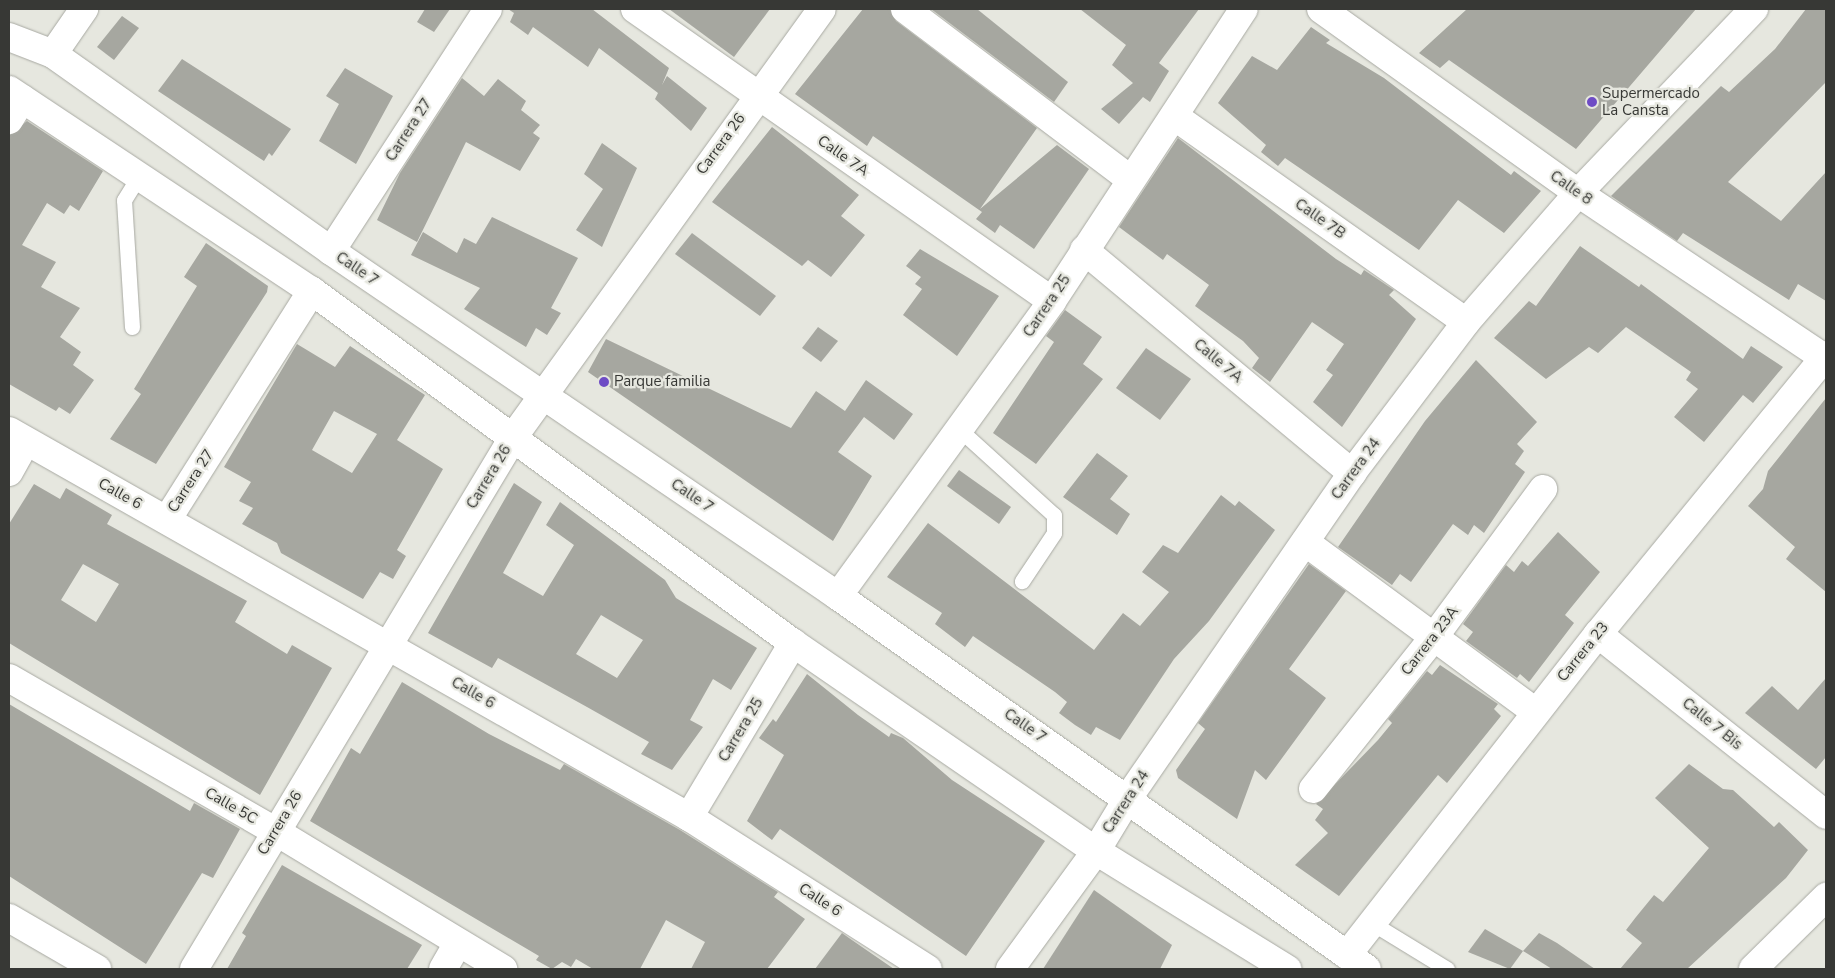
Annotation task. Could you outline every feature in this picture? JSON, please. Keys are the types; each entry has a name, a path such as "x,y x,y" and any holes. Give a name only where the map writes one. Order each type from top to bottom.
{"street":[{"path":"53,54 84,9"},
{"name":"Carrera 27","path":"331,251 488,9"},
{"name":"Calle 7A","path":"636,9 756,96 1052,301"},
{"name":"Carrera 26","path":"194,969 387,644 514,436 542,394 756,96 822,9"},
{"path":"904,9 1131,180"},
{"name":"Calle 8","path":"1321,9 1578,193 1826,357"},
{"name":"Carrera 24","path":"1010,969 1096,851 1128,798 1352,473 1466,322 1578,193 1754,9"},
{"name":"Carrera 25","path":"838,596 1052,301 1174,116 1240,10"},
{"name":"Calle 7","path":"9,37 53,54 331,251 838,596 1128,798 1357,962"},
{"path":"13,103 138,179 312,291 514,436 793,643 1096,851 1287,969"},
{"name":"Calle 7B","path":"1174,116 1466,322"},
{"name":"Calle 7A","path":"1084,250 1352,473"},
{"name":"Carrera 27","path":"167,520 312,291"},
{"name":"Carrera 23","path":"1357,962 1372,924 1536,712 1826,357"},
{"path":"9,472 17,436"},
{"name":"Calle 6","path":"17,436 387,644 689,817 928,969"},
{"name":"Carrera 23A","path":"1314,789 1434,637 1543,489"},
{"path":"1305,542 1536,712"},
{"name":"Calle 7 Bis","path":"1598,634 1826,815"},
{"name":"Carrera 25","path":"689,817 793,643"},
{"name":"Calle 5C","path":"9,678 276,831 502,969"},
{"path":"1759,968 1826,897"},
{"path":"9,918 97,969"},
{"path":"443,969 458,943"}],"lane":[{"path":"132,327 124,200 138,179"},
{"path":"959,429 1054,515 1054,533 1022,581"},
{"path":"1372,924 1447,969"}],"building":[{"path":"425,9 450,9 434,32 417,22"},
{"path":"508,9 592,9 669,68 662,85 667,76 707,108 691,131 655,99 658,93 599,48 588,67 533,27 528,35 510,22 514,13"},
{"path":"669,9 770,9 734,57"},
{"path":"863,9 890,9 896,21 1037,128 980,209 1057,145 1089,169 1034,249 1000,225 995,233 976,219 982,212 873,136 867,146 795,94"},
{"path":"931,9 977,9 1068,82 1054,102"},
{"path":"1080,9 1199,9 1159,63 1169,71 1150,102 1143,97 1119,124 1101,109 1133,83 1112,65 1126,45"},
{"path":"1467,9 1696,9 1576,149 1449,60 1440,68 1419,53"},
{"path":"1806,9 1826,9 1826,82 1728,182 1781,221 1826,172 1826,301 1798,284 1789,300 1683,233 1677,241 1611,196 1721,86 1729,92 1775,49"},
{"path":"122,16 139,28 114,60 97,47"},
{"path":"1311,27 1330,40 1326,43 1384,78 1511,175 1514,171 1541,191 1504,233 1458,200 1419,250 1285,158 1278,166 1261,152 1266,145 1218,103 1252,56 1277,70"},
{"path":"182,59 291,129 272,156 269,153 264,161 158,91"},
{"path":"345,68 393,96 356,164 319,141 339,104 326,96"},
{"path":"462,78 484,96 498,79 526,101 521,110 540,125 533,133 540,138 520,171 466,142 417,242 377,220 400,173"},
{"path":"27,121 103,171 79,211 70,205 64,214 47,203 22,245 56,262 41,287 80,308 60,337 81,352 73,365 94,380 70,414 59,407 56,411 9,384 9,136"},
{"path":"772,127 859,195 841,216 865,235 831,277 808,260 802,266 712,202"},
{"path":"1178,138 1336,259 1361,275 1364,270 1394,290 1389,295 1416,319 1342,427 1313,402 1333,375 1326,370 1344,344 1312,322 1270,382 1252,368 1259,358 1243,341 1195,306 1209,285 1167,254 1163,260 1119,227"},
{"path":"602,143 637,168 602,247 576,230 603,189 584,174"},
{"path":"492,217 578,258 551,308 561,313 547,335 536,328 526,347 464,309 480,288 411,255 423,232 457,253 464,238 476,244"},
{"path":"692,233 776,296 760,316 675,254"},
{"path":"206,243 268,286 267,292 156,464 110,439 141,394 134,389 197,286 184,277"},
{"path":"1580,246 1639,287 1641,284 1743,359 1751,346 1783,367 1753,403 1743,395 1704,442 1674,417 1698,389 1686,380 1691,372 1626,327 1598,353 1589,347 1546,379 1494,338 1529,301 1536,306"},
{"path":"920,249 999,296 957,356 903,315 922,289 915,284 921,277 906,266"},
{"path":"1065,310 1102,337 1083,364 1103,379 1036,464 993,433 1054,342 1046,336"},
{"path":"818,327 838,341 821,362 802,348"},
{"path":"606,339 791,428 816,391 845,411 866,380 913,414 894,440 864,417 838,452 872,476 833,541 588,372"},
{"path":"297,344 335,367 350,346 425,395 397,440 443,469 397,550 406,556 393,579 380,572 363,599 281,553 277,543 242,524 253,508 239,501 251,482 224,467","holes":["334,411 377,434 352,473 312,450"]},
{"path":"1146,348 1191,379 1160,420 1116,388"},
{"path":"1476,360 1537,422 1517,444 1524,451 1515,464 1525,472 1484,533 1474,525 1468,535 1453,524 1411,582 1400,574 1392,585 1338,547 1425,421"},
{"path":"1826,398 1826,592 1786,559 1795,547 1748,506 1763,489 1768,471"},
{"path":"1097,453 1128,476 1110,499 1130,514 1117,535 1063,497"},
{"path":"959,470 1011,507 999,524 947,486"},
{"path":"514,483 542,502 503,573 543,596 574,545 546,525 560,502 665,580 676,598 757,648 731,690 713,679 690,720 703,727 672,770 641,754 649,742 587,707 498,658 492,668 428,633","holes":["601,615 643,640 617,678 576,654"]},
{"path":"34,484 60,499 66,488 112,515 107,524 247,601 235,622 287,654 292,645 332,668 260,795 9,643 9,524","holes":["83,564 119,584 96,622 61,600"]},
{"path":"1221,495 1235,506 1239,501 1275,530 1209,621 1174,659 1120,740 1096,727 1091,735 1075,725 1059,713 1067,702 1055,692 973,636 965,647 935,624 942,613 887,577 928,523 1094,650 1123,613 1140,626 1169,592 1142,572 1163,545 1178,553"},
{"path":"1558,532 1600,572 1565,615 1574,623 1529,682 1520,674 1517,678 1466,641 1473,632 1463,624 1506,565 1514,572 1522,561 1528,566"},
{"path":"1309,564 1346,591 1289,669 1326,698 1266,780 1255,770 1237,819 1178,778 1176,770 1205,729 1198,723"},
{"path":"1440,665 1498,704 1494,709 1501,716 1447,783 1438,775 1339,896 1295,865 1328,833 1315,820 1323,809 1316,804 1378,740 1392,723 1388,719 1427,671 1432,675"},
{"path":"807,674 889,737 891,733 903,738 952,780 1045,841 966,956 780,829 772,840 747,821 784,755 759,738 773,719 776,722"},
{"path":"1826,678 1826,757 1816,769 1745,713 1772,686 1798,710"},
{"path":"402,682 489,734 560,770 564,764 680,830 778,892 774,897 805,919 767,969 691,969 705,942 666,920 640,969 593,969 576,959 571,967 562,962 552,969 536,960 539,956 310,821 351,748 360,754"},
{"path":"9,704 190,811 194,803 240,829 213,878 202,873 146,964 9,876"},
{"path":"1689,764 1723,789 1733,790 1774,827 1779,822 1808,850 1786,878 1687,969 1620,969 1642,943 1626,930 1654,895 1663,902 1709,848 1655,798"},
{"path":"282,865 422,945 407,969 227,969 246,936 242,933"},
{"path":"1094,890 1172,945 1160,969 1043,969"},
{"path":"1485,929 1523,951 1510,969 1468,952"},
{"path":"842,933 849,938 894,969 815,969"},
{"path":"1539,933 1595,969 1552,969 1523,951"}],"place":[{"name":"Supermercado La Cansta","path":"1592,102"},
{"name":"Parque familia","path":"604,382"}]}
